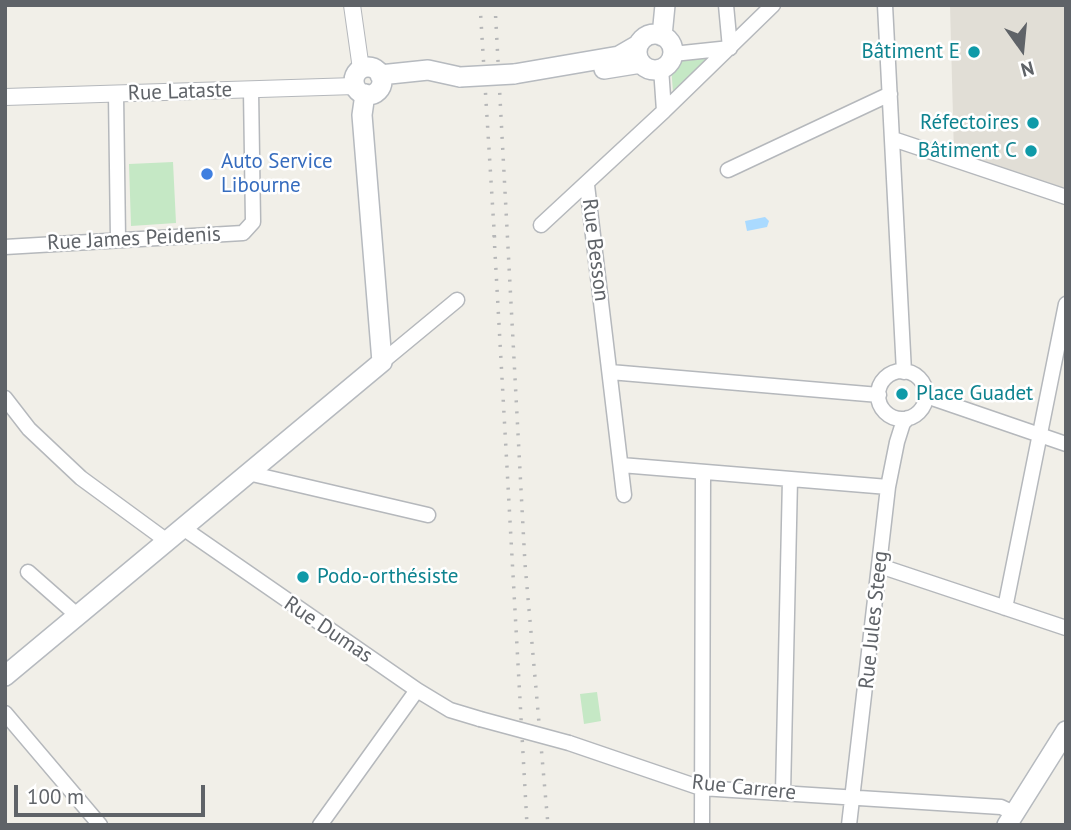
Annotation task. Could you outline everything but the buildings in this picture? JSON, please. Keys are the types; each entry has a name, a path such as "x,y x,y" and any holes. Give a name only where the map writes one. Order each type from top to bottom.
{"main road":[{"path":"662,36 665,5"},
{"path":"651,34 662,36 670,43 667,61 650,69 640,54 651,34"},
{"name":"Rue Lataste","path":"369,82 428,71 460,77 514,74 640,54"},
{"path":"5,677 382,362 362,115 369,82"},
{"path":"1011,819 1066,731"}],"street":[{"path":"352,5 369,82"},
{"path":"664,111 667,61 730,48 726,5"},
{"name":"Rue Besson","path":"625,495 586,185 773,5"},
{"path":"885,5 904,372"},
{"name":"Rue Lataste","path":"5,97 251,90 369,82"},
{"name":"Rue James Peidenis","path":"5,247 243,233 253,222 251,90"},
{"path":"116,94 118,239"},
{"path":"728,170 890,94"},
{"path":"893,139 1066,197"},
{"path":"541,225 586,185"},
{"path":"382,362 457,300"},
{"path":"1005,608 1039,435 1060,356 1066,304"},
{"path":"610,372 878,395"},
{"path":"904,372 922,382 926,396 921,411 908,418 890,416 881,407 878,395 889,376 904,372"},
{"path":"926,396 1066,444"},
{"path":"5,398 29,429 81,478 167,541"},
{"name":"Rue Jules Steeg","path":"849,825 888,487 899,435 908,418"},
{"path":"621,465 888,487"},
{"path":"702,825 703,472"},
{"path":"248,473 428,515"},
{"path":"783,793 790,479"},
{"name":"Rue Dumas","path":"183,528 416,690 481,719"},
{"path":"880,566 1066,628"},
{"path":"28,572 78,616"},
{"path":"320,825 416,690"},
{"path":"5,713 100,825"},
{"name":"Rue Carrere","path":"481,719 569,743 701,788 1001,807 1011,819"}],"shaded area":[{"path":"950,5 1066,5 1066,193 954,155"}],"green space":[{"path":"713,54 673,92 671,66 677,61"},
{"path":"173,162 176,223 131,226 129,164"},
{"path":"597,692 601,721 584,724 580,694"}],"water":[{"path":"765,217 769,221 767,227 747,231 745,221"}],"railway":[{"path":"480,5 495,245"},
{"path":"495,5 525,564 548,825"},
{"path":"494,235 527,825"}],"place":[{"name":"Bâtiment E","path":"974,52"},
{"name":"Réfectoires","path":"1033,123"},
{"name":"Bâtiment C","path":"1031,151"},
{"name":"Auto Service Libourne","path":"207,174"},
{"name":"Place Guadet","path":"902,394"},
{"name":"Podo-orthésiste","path":"303,577"}]}
